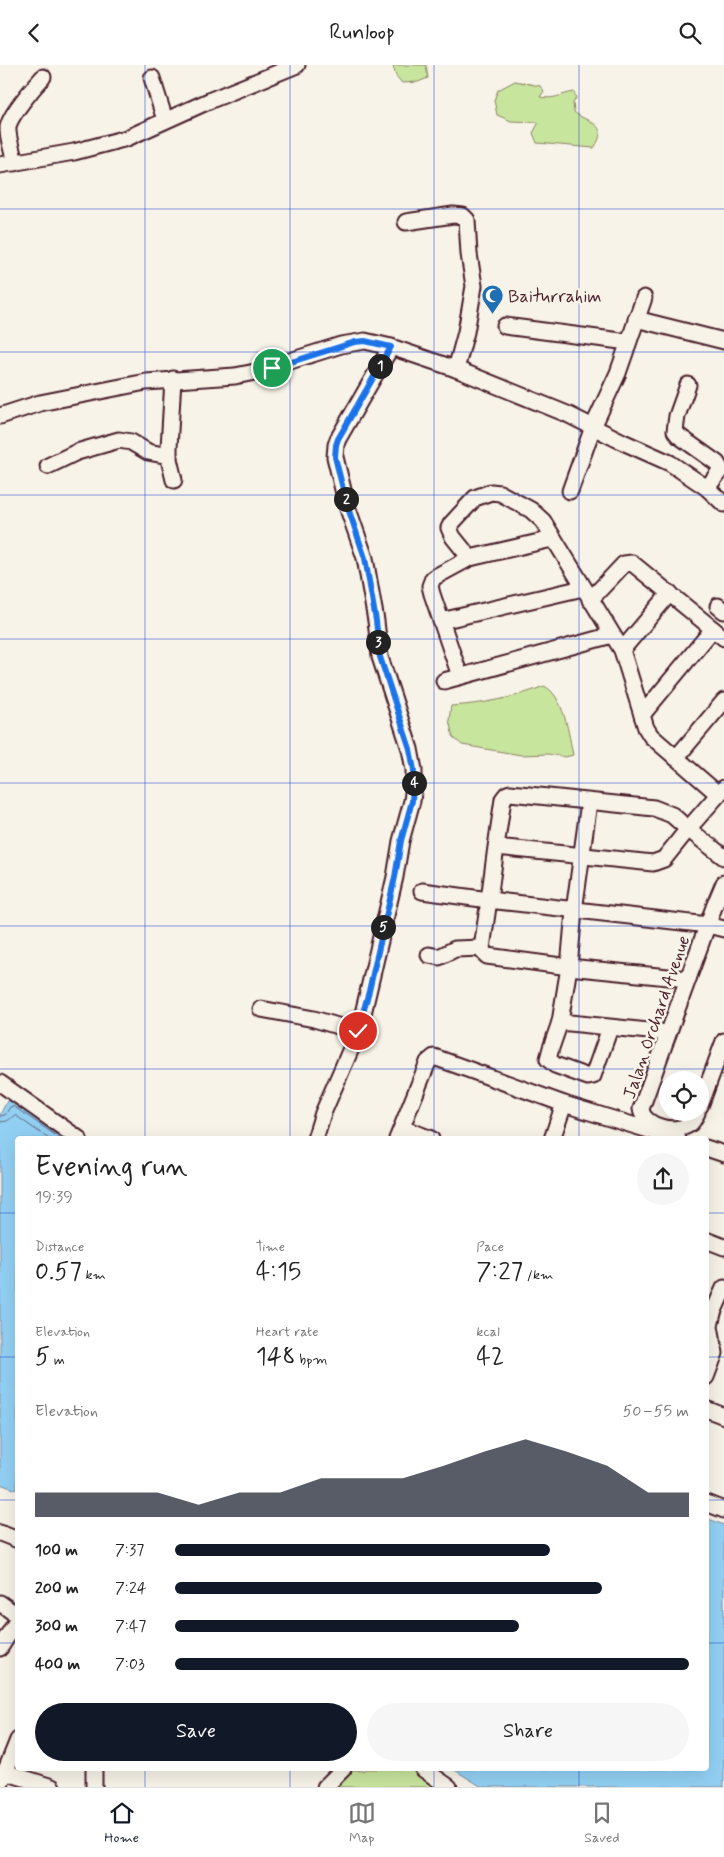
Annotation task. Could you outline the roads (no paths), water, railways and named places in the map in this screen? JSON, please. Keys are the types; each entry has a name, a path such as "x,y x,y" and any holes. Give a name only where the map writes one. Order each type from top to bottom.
{"street":[{"path":"43,77 28,95 9,124 7,164 108,144 127,138 165,120 297,65"},
{"path":"152,78 165,120"},
{"path":"406,222 453,215 463,216 466,220 474,286 466,332 456,369"},
{"path":"570,491 593,427 612,388 644,298"},
{"path":"636,319 724,341"},
{"path":"505,327 628,342"},
{"path":"0,416 40,403 146,381 235,376 255,372 355,342 365,341 391,347 456,369 542,403 665,460 707,488 724,504"},
{"path":"316,1136 323,1113 358,1031 395,877 401,841 412,801 414,770 410,749 380,657 365,558 347,505 335,452 338,439 391,347"},
{"path":"174,379 169,456 174,480"},
{"path":"688,385 677,416 675,431 717,463 720,468 720,472 707,488"},
{"path":"48,466 77,452 119,440 131,442 148,452 169,456"},
{"path":"470,558 453,537 449,528 475,498 491,492 500,493 531,510 542,521 622,650 642,715 651,737 721,791 669,853 658,862 646,863 496,847"},
{"path":"460,676 432,594 430,586 432,581 440,574 470,558 552,539"},
{"path":"441,621 586,594 619,567 632,563 718,633 642,715"},
{"path":"622,650 670,593"},
{"path":"444,681 612,635"},
{"path":"676,758 724,701"},
{"path":"688,979 569,967 487,956 482,948 501,805 503,799 510,793 663,811 724,857"},
{"path":"589,803 574,911 569,967 560,1022 548,1055 550,1062 591,1077 610,1028"},
{"name":"Jalan Orchard Avenue","path":"693,1121 686,1126 670,1129 650,1122 643,1117 640,1109 724,883"},
{"path":"422,891 574,911 708,925 724,929"},
{"path":"429,955 439,957 456,949 482,948"},
{"path":"260,1009 314,1019 358,1031"},
{"path":"560,1022 668,1033"},
{"path":"709,1082 724,1041"},
{"path":"416,1136 400,1133 428,1062 434,1057 564,1104 667,1136"},
{"path":"0,1083 75,1136"},
{"path":"553,1136 564,1104"},
{"path":"709,1149 724,1154"},
{"path":"709,1241 724,1247"},
{"path":"709,1369 715,1353 710,1326 713,1313 724,1288"},
{"path":"709,1410 724,1416"},
{"path":"709,1504 724,1510"},
{"path":"0,1533 15,1539"},
{"path":"0,1603 15,1616"},
{"path":"0,1648 15,1623"},
{"path":"15,1748 3,1779 48,1787"},
{"path":"94,1771 94,1787"},
{"path":"325,1787 341,1771"},
{"path":"426,1771 449,1787"}],"water":[{"path":"9,1097 66,1136 15,1136 15,1489 0,1484 0,1115"},
{"path":"709,1519 724,1525 724,1787 482,1787 456,1771 709,1771"}],"place":[{"name":"Baiturrahim","path":"492,315"}]}
